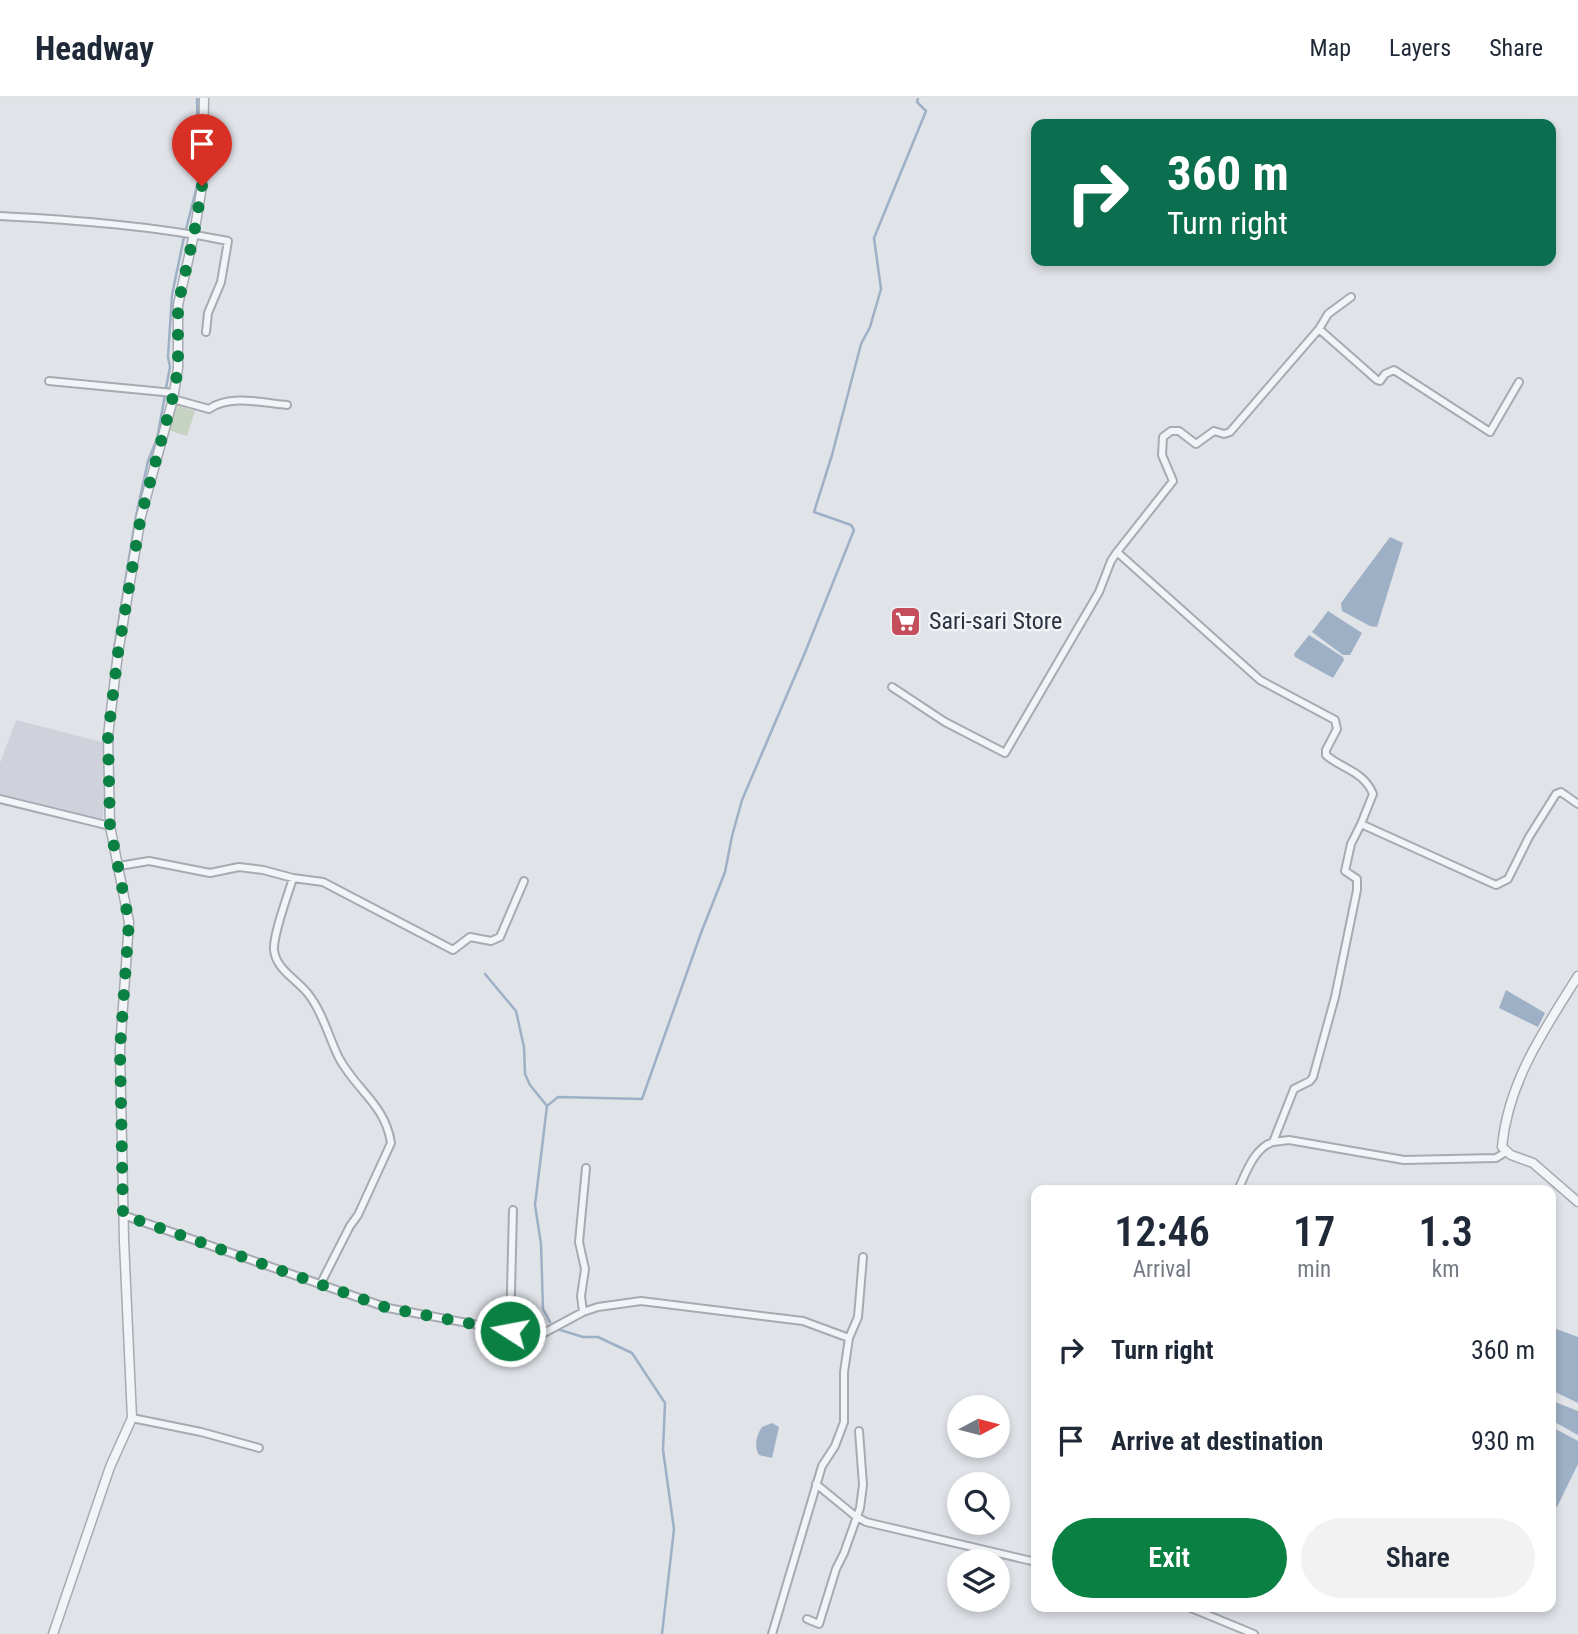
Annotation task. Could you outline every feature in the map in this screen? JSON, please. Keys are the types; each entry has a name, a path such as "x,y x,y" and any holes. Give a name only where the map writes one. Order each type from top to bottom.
{"street":[{"path":"52,1634 110,1467 132,1418 123,1215 120,1049 129,922 110,826 108,736 141,516 174,396 178,368 178,305 202,186 204,98"},
{"path":"0,216 69,220 194,234 228,241 221,282 208,313 206,332"},
{"path":"892,687 945,722 1005,753 1099,592 1111,561 1173,481 1162,455 1163,438 1171,431 1179,431 1196,444 1214,431 1224,434 1230,432 1319,329 1328,314 1351,297"},
{"path":"1319,329 1377,380 1380,381 1385,373 1394,370 1490,432 1519,382"},
{"path":"49,381 174,396 209,409 223,402 235,401 287,405"},
{"path":"1117,552 1260,680 1335,720 1337,729 1326,755 1349,767 1371,788 1373,794 1351,844 1345,871 1357,879 1357,890 1335,997 1313,1077 1294,1089 1273,1142"},
{"path":"1361,824 1496,885 1508,879 1529,837 1556,794 1561,792 1578,804"},
{"path":"0,799 110,826"},
{"path":"119,866 149,861 210,873 239,867 323,883 453,950 470,937 491,941 500,937 524,881"},
{"path":"293,878 274,948 277,961 282,970 292,976 311,997 340,1059 383,1115 391,1143 358,1215 320,1285"},
{"path":"1578,976 1527,1060 1515,1087 1502,1144 1506,1152 1532,1163 1578,1202"},
{"path":"1241,1185 1258,1152 1266,1144 1289,1140 1417,1161 1496,1158 1506,1152"},
{"path":"583,1312 581,1296 585,1269 579,1242 586,1168"},
{"path":"510,1331 513,1210"},
{"path":"123,1215 388,1308 531,1335 542,1334 583,1312 607,1305 641,1301 803,1321 849,1338"},
{"path":"772,1634 822,1466 835,1446 844,1422 844,1372 849,1338 858,1317 863,1257"},
{"path":"132,1418 201,1432 259,1448"},
{"path":"807,1619 819,1624 856,1516 863,1485 859,1431"},
{"path":"816,1485 856,1516 876,1524 1031,1561"},
{"path":"1201,1612 1254,1634"}],"shaded area":[{"path":"16,720 106,743 103,822 0,797 0,763"}],"green space":[{"path":"176,405 195,411 187,436 168,430"}],"water":[{"path":"1390,537 1403,543 1377,627 1370,626 1342,611 1341,603"},
{"path":"1328,611 1362,633 1350,655 1343,655 1312,632"},
{"path":"1309,635 1343,657 1344,660 1333,678 1295,657 1294,654"},
{"path":"1506,990 1545,1013 1538,1027 1499,1008"},
{"path":"1556,1329 1578,1337 1578,1403 1556,1392"},
{"path":"1556,1402 1578,1411 1578,1435 1556,1423"},
{"path":"772,1423 779,1427 772,1458 759,1455 756,1445 762,1427"},
{"path":"1556,1429 1578,1441 1578,1464 1557,1507"}],"waterway":[{"path":"197,98 199,172"},
{"path":"550,1322 543,1309 541,1244 535,1205 547,1106 558,1097 642,1099 725,872 742,800 854,530 851,525 814,512 861,344 870,327 881,289 874,238 926,111 917,102 918,98"},
{"path":"185,233 199,178"},
{"path":"166,388 170,367 168,357 172,295 184,237"},
{"path":"114,649 136,516 148,461 157,439 165,395"},
{"path":"485,974 516,1011 524,1047 525,1074 530,1085 547,1106"},
{"path":"557,1329 583,1337 598,1337 632,1353 665,1403 663,1450 674,1529 662,1634"}],"place":[{"name":"Sari-sari Store","path":"906,621"}],"route":[{"path":"202,186 178,305 178,368 174,393 141,516 118,653 108,736 110,826 129,922 120,1049 124,1148 123,1215 388,1308 510,1331"}]}
